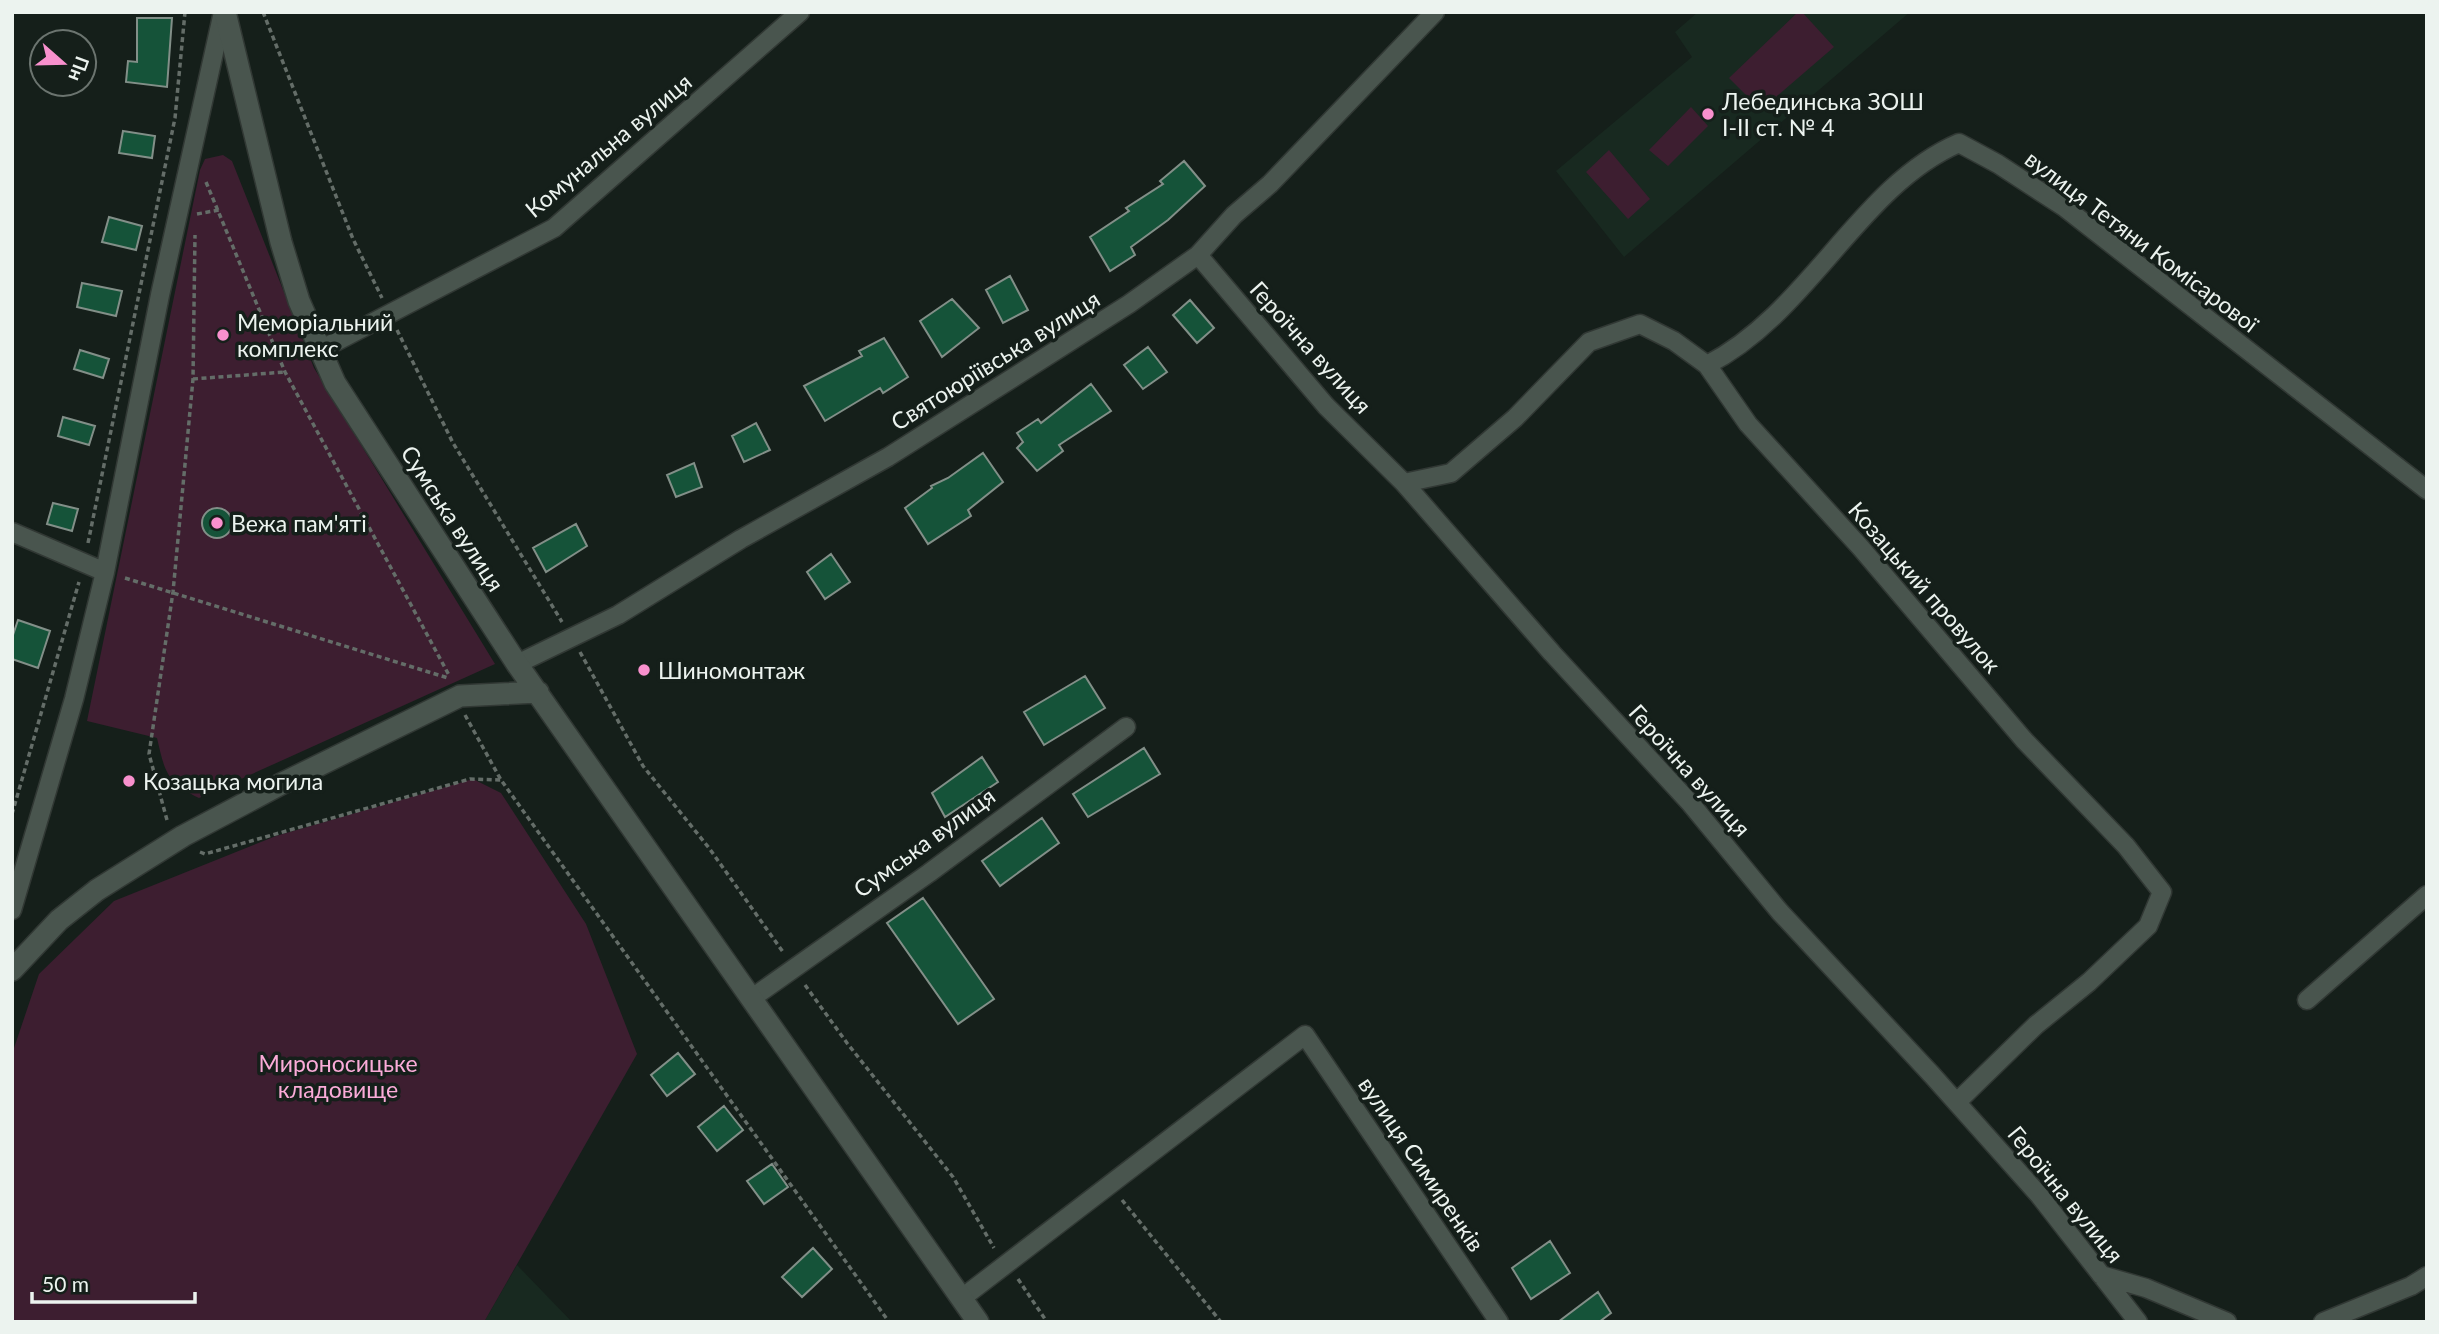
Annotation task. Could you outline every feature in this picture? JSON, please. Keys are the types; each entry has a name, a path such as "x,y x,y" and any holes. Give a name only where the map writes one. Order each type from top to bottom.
{"main road":[{"name":"Сумська вулиця","path":"224,12 281,242 299,301 320,350 361,426 517,664 978,1322"},
{"path":"12,970 69,913 175,841 281,783 460,695 538,692"}],"street":[{"name":"Сумська вулиця","path":"12,911 74,699 106,572 160,295 224,12"},
{"name":"Комунальна вулиця","path":"320,350 554,228 800,12"},
{"name":"Святоюріївська вулиця","path":"517,664 618,615 741,539 888,457 1129,304 1198,256 1234,215 1270,184 1435,12"},
{"name":"вулиця Тетяни Комісарової","path":"1707,365 1737,350 1784,310 1884,197 1933,154 1959,143 1998,164 2064,207 2427,490"},
{"name":"Героїчна вулиця","path":"1198,256 1326,406 1404,483 1552,653 1691,804 1780,912 1957,1102 2039,1195 2137,1322"},
{"name":"Козацький провулок","path":"1404,483 1451,473 1515,418 1589,342 1640,324 1674,341 1707,365 1748,424 1861,548 2024,740 2126,846 2162,892 2148,926 2089,982 2036,1025 1957,1102"},
{"path":"12,532 106,572"},
{"name":"Сумська вулиця","path":"752,998 929,873 1126,727"},
{"path":"2307,1000 2427,895"},
{"name":"вулиця Симиренків","path":"1110,1185 1305,1035 1499,1322"},
{"path":"961,1298 1110,1185"},
{"path":"2101,1275 2146,1288 2227,1322"},
{"path":"2323,1322 2411,1286 2427,1276"}],"path":[{"path":"12,814 84,564 175,118 185,12"},
{"path":"263,12 354,239 453,443 545,598 572,637"},
{"path":"205,180 285,372 453,685"},
{"path":"197,203 193,379 173,593 149,754 156,789 175,841 205,854 470,779 501,780"},
{"path":"195,214 219,210"},
{"path":"193,379 285,372"},
{"path":"106,572 450,678"},
{"path":"463,710 501,780 889,1322"},
{"path":"1110,1185 1221,1322"},
{"path":"1004,1265 1023,1283 1047,1322"}],"shaded area":[{"name":"Лебединська ЗОШ І-ІІ ст. № 4","path":"1698,12 1910,12 1624,257 1556,171 1692,57 1675,32"},
{"path":"517,1265 572,1322 484,1322"}],"green space":[{"path":"1798,12 1802,12 1834,47 1761,110 1729,78"},
{"path":"1691,107 1708,126 1668,166 1649,150"},
{"path":"1609,150 1650,199 1628,219 1586,172"},
{"path":"223,155 232,161 314,368 495,664 199,798 173,781 165,768 157,738 87,721 200,170 205,159"},
{"name":"Мироносицьке кладовище","path":"473,779 501,793 586,924 637,1054 484,1322 12,1322 12,1054 39,974 114,901 276,836"}],"building":[{"path":"137,18 172,18 167,87 126,82 128,61 137,62"},
{"path":"123,131 155,136 152,158 119,153"},
{"path":"1184,161 1205,186 1168,220 1131,247 1135,255 1110,271 1090,237 1129,211 1126,208 1163,184 1160,181"},
{"path":"109,217 142,226 136,250 102,242"},
{"path":"1010,276 1028,310 1003,323 986,290"},
{"path":"82,283 122,291 116,316 77,307"},
{"path":"952,299 979,328 942,357 920,321"},
{"path":"1190,300 1214,328 1197,343 1173,315"},
{"path":"884,338 908,377 883,393 880,388 825,421 804,386 862,356 859,351"},
{"path":"1148,347 1167,372 1143,389 1124,365"},
{"path":"80,350 109,359 103,378 74,369"},
{"path":"1091,384 1111,411 1059,445 1063,451 1037,471 1017,448 1023,442 1017,433 1038,419 1041,423"},
{"path":"63,417 95,426 89,445 58,436"},
{"path":"756,423 770,450 744,462 732,436"},
{"path":"983,453 1003,482 968,510 971,516 928,544 905,508 932,488 931,486 948,478"},
{"path":"694,463 702,487 676,497 667,475"},
{"path":"53,503 78,509 72,531 47,524"},
{"name":"Вежа пам'яті","path":"217,508 227,513 232,523 227,533 217,538 207,533 202,523 207,513"},
{"path":"576,524 587,546 546,572 533,548"},
{"path":"831,554 850,582 825,599 807,572"},
{"path":"18,620 50,631 38,668 12,659 12,638"},
{"path":"1085,676 1105,708 1044,745 1024,712"},
{"path":"1144,748 1160,774 1088,817 1073,794"},
{"path":"982,757 998,782 945,817 932,793"},
{"path":"1042,818 1059,843 1000,886 982,861"},
{"path":"923,898 994,999 958,1024 887,923"},
{"path":"678,1053 695,1074 667,1096 651,1075"},
{"path":"724,1106 743,1130 717,1151 698,1127"},
{"path":"772,1164 788,1187 764,1204 747,1181"},
{"path":"1550,1241 1570,1273 1531,1299 1512,1268"},
{"path":"813,1248 832,1269 802,1297 782,1277"},
{"path":"1598,1292 1611,1313 1599,1322 1558,1322"}],"place":[{"name":"Лебединська ЗОШ І-ІІ ст. № 4","path":"1708,114"},
{"name":"Меморіальний комплекс","path":"223,335"},
{"name":"Вежа пам'яті","path":"217,523"},
{"name":"Шиномонтаж","path":"644,670"},
{"name":"Козацька могила","path":"129,781"}]}
